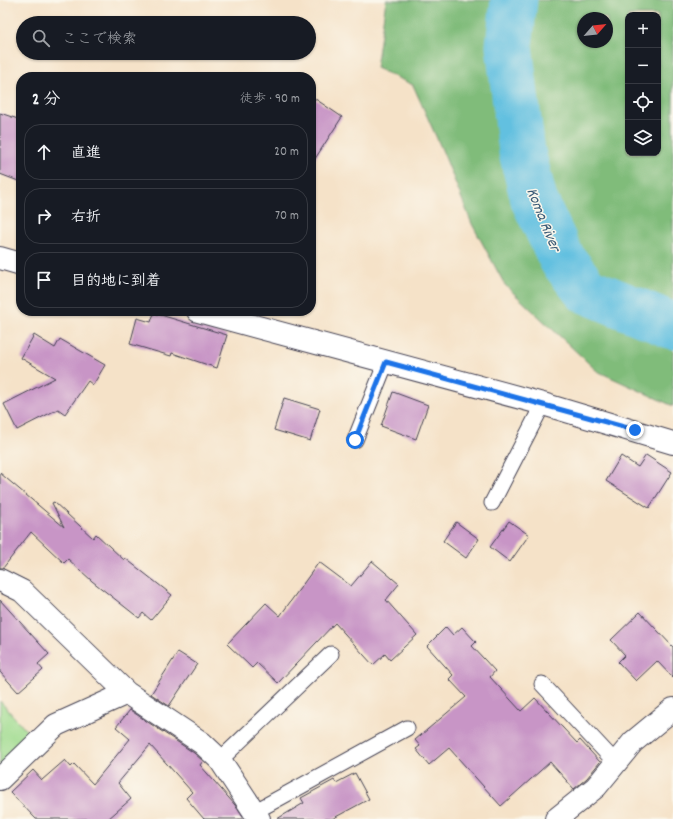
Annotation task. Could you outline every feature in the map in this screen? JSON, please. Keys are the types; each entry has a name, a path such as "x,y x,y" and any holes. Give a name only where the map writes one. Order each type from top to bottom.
{"street":[{"path":"0,258 16,263"},
{"path":"216,316 543,404 673,443"},
{"path":"0,580 22,591 127,693 202,743 220,760 257,816"},
{"path":"0,779 56,725 127,693"},
{"path":"556,819 596,787 634,742 673,709"}],"lane":[{"path":"355,440 386,362"},
{"path":"492,502 543,404"},
{"path":"220,760 331,654"},
{"path":"542,684 616,763"},
{"path":"257,816 407,728"}],"green space":[{"path":"386,0 673,0 673,406 597,371 505,285 472,224 443,152 413,85 376,68"},
{"path":"0,701 31,736 0,769"}],"building":[{"path":"316,99 342,117 316,157"},
{"path":"0,113 16,118 16,180 0,174"},
{"path":"153,316 164,316 227,335 217,368 172,353 171,356 130,344 137,318 151,322"},
{"path":"34,335 55,348 60,339 105,365 93,385 88,381 65,414 58,409 17,430 4,404 55,378 21,358"},
{"path":"393,392 428,405 416,439 381,426"},
{"path":"284,398 320,409 310,441 274,430"},
{"path":"646,455 672,472 649,508 606,481 621,456 638,467"},
{"path":"0,473 64,527 52,503 54,502 93,538 96,534 124,560 125,558 172,595 151,620 143,613 139,618 92,581 68,559 64,563 31,532 3,568 0,568"},
{"path":"509,521 529,535 510,562 490,547"},
{"path":"456,522 479,539 466,558 443,541"},
{"path":"372,561 399,584 386,600 417,635 390,660 385,654 373,665 335,623 278,683 257,663 252,668 227,644 266,603 280,616 319,562 351,586"},
{"path":"0,600 49,654 38,664 43,670 18,692 0,672"},
{"path":"640,612 673,647 673,678 657,661 636,681 618,662 625,655 611,640"},
{"path":"446,627 453,635 462,627 476,642 472,646 495,671 490,677 521,711 535,698 577,743 580,740 600,762 587,778 574,789 550,762 501,806 449,748 429,765 416,749 420,746 415,740 466,697 449,679 453,675 427,646"},
{"path":"178,652 197,664 169,706 151,694"},
{"path":"130,710 194,753 203,761 200,765 235,805 244,819 204,819 186,798 192,792 150,745 118,783 131,799 108,819 36,819 10,792 33,770 42,780 65,760 71,767 74,764 93,784 130,739 116,727"},
{"path":"355,773 369,799 332,819 277,819 304,803 301,798 334,780 336,783"}],"waterway":[{"name":"Koma River","path":"514,0 509,46 522,152 534,200 562,259 586,290 673,326"}],"route":[{"path":"355,440 386,362 635,430"}]}
